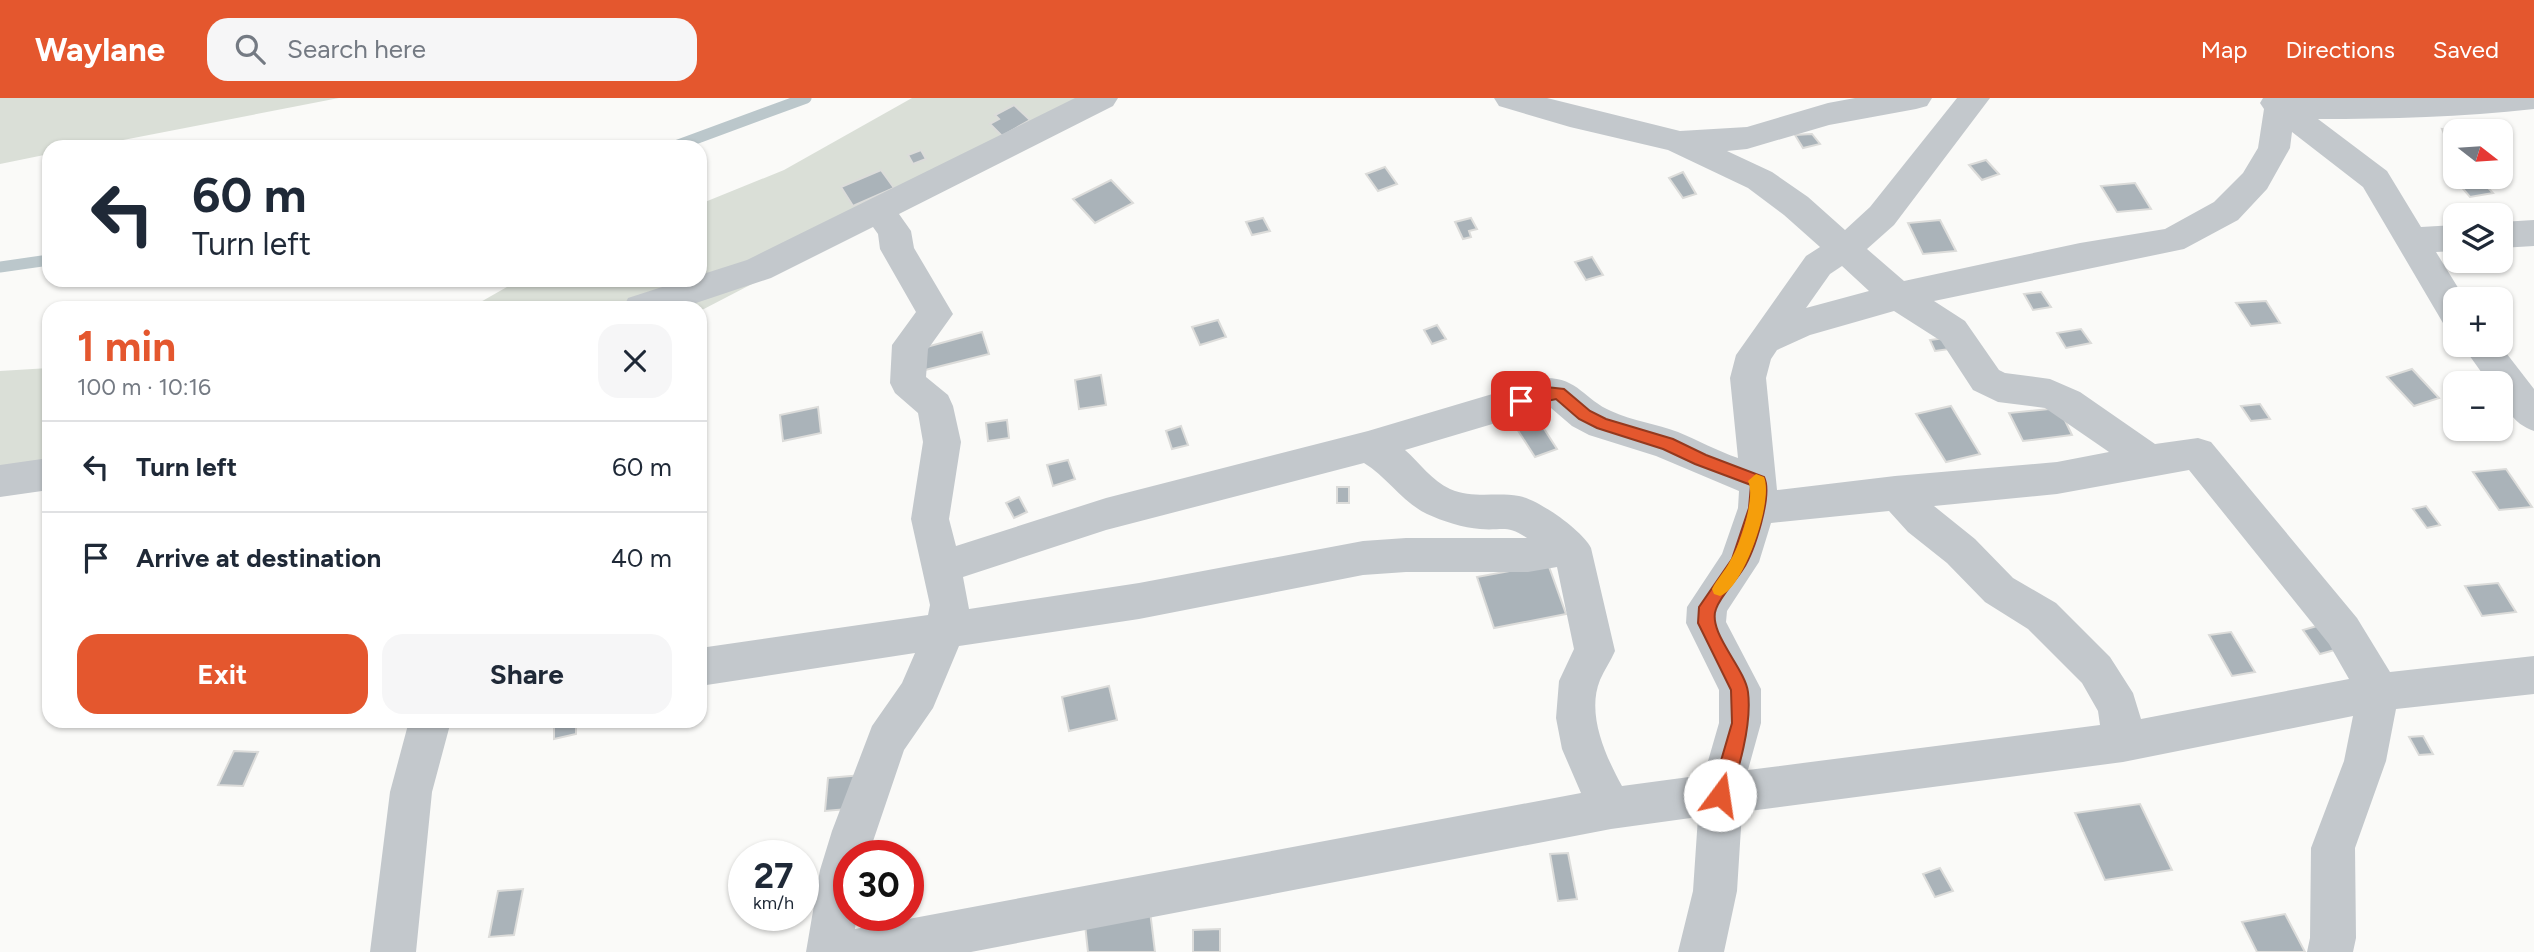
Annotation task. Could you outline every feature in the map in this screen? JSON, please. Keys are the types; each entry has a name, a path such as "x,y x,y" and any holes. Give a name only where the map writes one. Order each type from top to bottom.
{"street":[{"path":"707,286 759,269 1102,98"},
{"path":"1510,98 1570,116 1679,142 1760,180 1796,206 1898,296 1953,331 1986,380 1998,387 2050,394 2067,402 2149,460"},
{"path":"1615,98 1625,106 1645,132"},
{"path":"1679,142 1747,138 1828,114 1916,98"},
{"path":"1701,952 1715,891 1720,795 1740,723 1740,689 1706,623 1707,607 1739,562 1758,495 1748,378 1754,355 1818,265 1882,216 1975,98"},
{"path":"2274,102 2365,109 2464,106 2534,98"},
{"path":"1767,340 1800,324 1898,296 2080,256 2172,240 2226,211 2255,181 2274,148 2274,102"},
{"path":"2274,102 2375,179 2443,293"},
{"path":"829,952 842,870 854,831 887,740 918,695 945,630 950,605 930,520 942,442 935,406 908,383 910,345 935,314 897,248 894,231 879,211"},
{"path":"2513,234 2534,233"},
{"path":"2412,240 2443,238"},
{"path":"661,301 704,287"},
{"path":"2489,357 2534,416"},
{"path":"943,567 1105,514 1368,446 1546,393 1559,393 1585,415 1602,424 1667,444 1700,460 1758,495 1895,492 2057,478 2198,453 2343,631 2379,692 2365,761 2333,848 2333,938 2330,952"},
{"path":"1368,446 1393,462 1424,493 1441,503 1478,513 1519,513 1572,548 1595,651 1578,683 1576,727 1592,773 1611,808"},
{"path":"0,481 42,475"},
{"path":"1895,492 1922,520 1961,551 1999,590 2042,616 2096,670 2118,707 2123,741"},
{"path":"707,666 1139,601 1363,558 1406,555 1528,555 1572,548"},
{"path":"853,952 1611,808 2123,741 2379,692 2534,675"},
{"path":"393,952 411,792 428,728"}],"shaded area":[{"path":"0,98 339,98 123,140 42,140 42,155 0,164"},
{"path":"912,98 1109,98 707,307 707,301 482,301 507,287 707,287 707,201 784,170"},
{"path":"42,368 42,485 0,488 0,371"}],"building":[{"path":"1014,105 1030,120 1002,136 990,124 999,119 995,115"},
{"path":"1812,134 1820,144 1803,148 1795,135"},
{"path":"921,150 926,159 913,164 908,155"},
{"path":"1986,160 1999,174 1982,180 1969,165"},
{"path":"1385,167 1397,184 1378,191 1366,174"},
{"path":"881,170 894,188 853,206 841,187"},
{"path":"1683,172 1696,194 1683,198 1669,178"},
{"path":"1111,180 1133,203 1095,223 1073,199"},
{"path":"2135,183 2151,209 2117,212 2101,186"},
{"path":"2463,189 2489,189 2493,193 2470,197"},
{"path":"1263,218 1270,231 1252,235 1246,222"},
{"path":"1471,218 1477,229 1469,231 1471,237 1463,239 1455,222"},
{"path":"1940,220 1956,251 1923,254 1908,223"},
{"path":"1592,257 1603,275 1586,280 1575,262"},
{"path":"2041,292 2051,307 2033,310 2024,294"},
{"path":"2266,301 2280,323 2251,326 2236,303"},
{"path":"1218,320 1226,337 1200,345 1192,327"},
{"path":"1437,325 1446,339 1432,344 1424,330"},
{"path":"2081,329 2091,343 2066,348 2057,333"},
{"path":"982,332 989,354 925,370 919,349"},
{"path":"1945,338 1950,349 1935,351 1930,340"},
{"path":"2412,369 2439,398 2414,406 2387,377"},
{"path":"1101,375 1106,405 1079,409 1075,380"},
{"path":"2260,404 2270,419 2251,421 2241,406"},
{"path":"1951,406 1980,454 1946,462 1916,414"},
{"path":"818,407 821,433 783,441 780,415"},
{"path":"2059,408 2072,435 2023,441 2009,413"},
{"path":"1007,420 1009,438 988,441 986,423"},
{"path":"1539,421 1557,449 1535,457 1517,429"},
{"path":"1181,426 1188,445 1172,449 1166,431"},
{"path":"1068,460 1075,479 1053,486 1047,465"},
{"path":"2506,469 2532,507 2499,510 2473,472"},
{"path":"1337,487 1349,487 1349,503 1337,503"},
{"path":"1019,497 1027,512 1014,518 1006,503"},
{"path":"2426,506 2440,525 2427,528 2413,509"},
{"path":"1548,564 1566,614 1494,628 1477,577"},
{"path":"2498,583 2516,612 2482,616 2465,586"},
{"path":"2324,624 2342,648 2320,654 2303,630"},
{"path":"2231,632 2255,672 2232,676 2209,635"},
{"path":"1109,686 1117,720 1069,731 1062,697"},
{"path":"554,728 576,728 576,734 554,739"},
{"path":"2423,736 2433,754 2419,755 2409,737"},
{"path":"234,751 258,752 243,786 218,785"},
{"path":"862,775 859,808 825,811 828,778"},
{"path":"2140,804 2172,870 2105,880 2075,813"},
{"path":"1568,853 1577,899 1558,901 1550,854"},
{"path":"1940,868 1953,891 1935,897 1923,874"},
{"path":"523,889 514,935 489,937 498,891"},
{"path":"1149,903 1155,952 1088,952 1084,915"},
{"path":"2285,914 2305,952 2257,952 2242,922"},
{"path":"1220,929 1220,952 1193,952 1193,930"}],"waterway":[{"path":"692,140 806,98"},
{"path":"0,267 42,261"}],"slow traffic":[{"path":"1720,589 1739,562 1757,508 1759,482 1756,481"}],"route":[{"path":"1521,401 1546,393 1559,393 1585,415 1602,424 1667,444 1700,460 1759,482 1757,508 1739,562 1707,607 1706,623 1740,689 1740,723 1720,795"}]}
